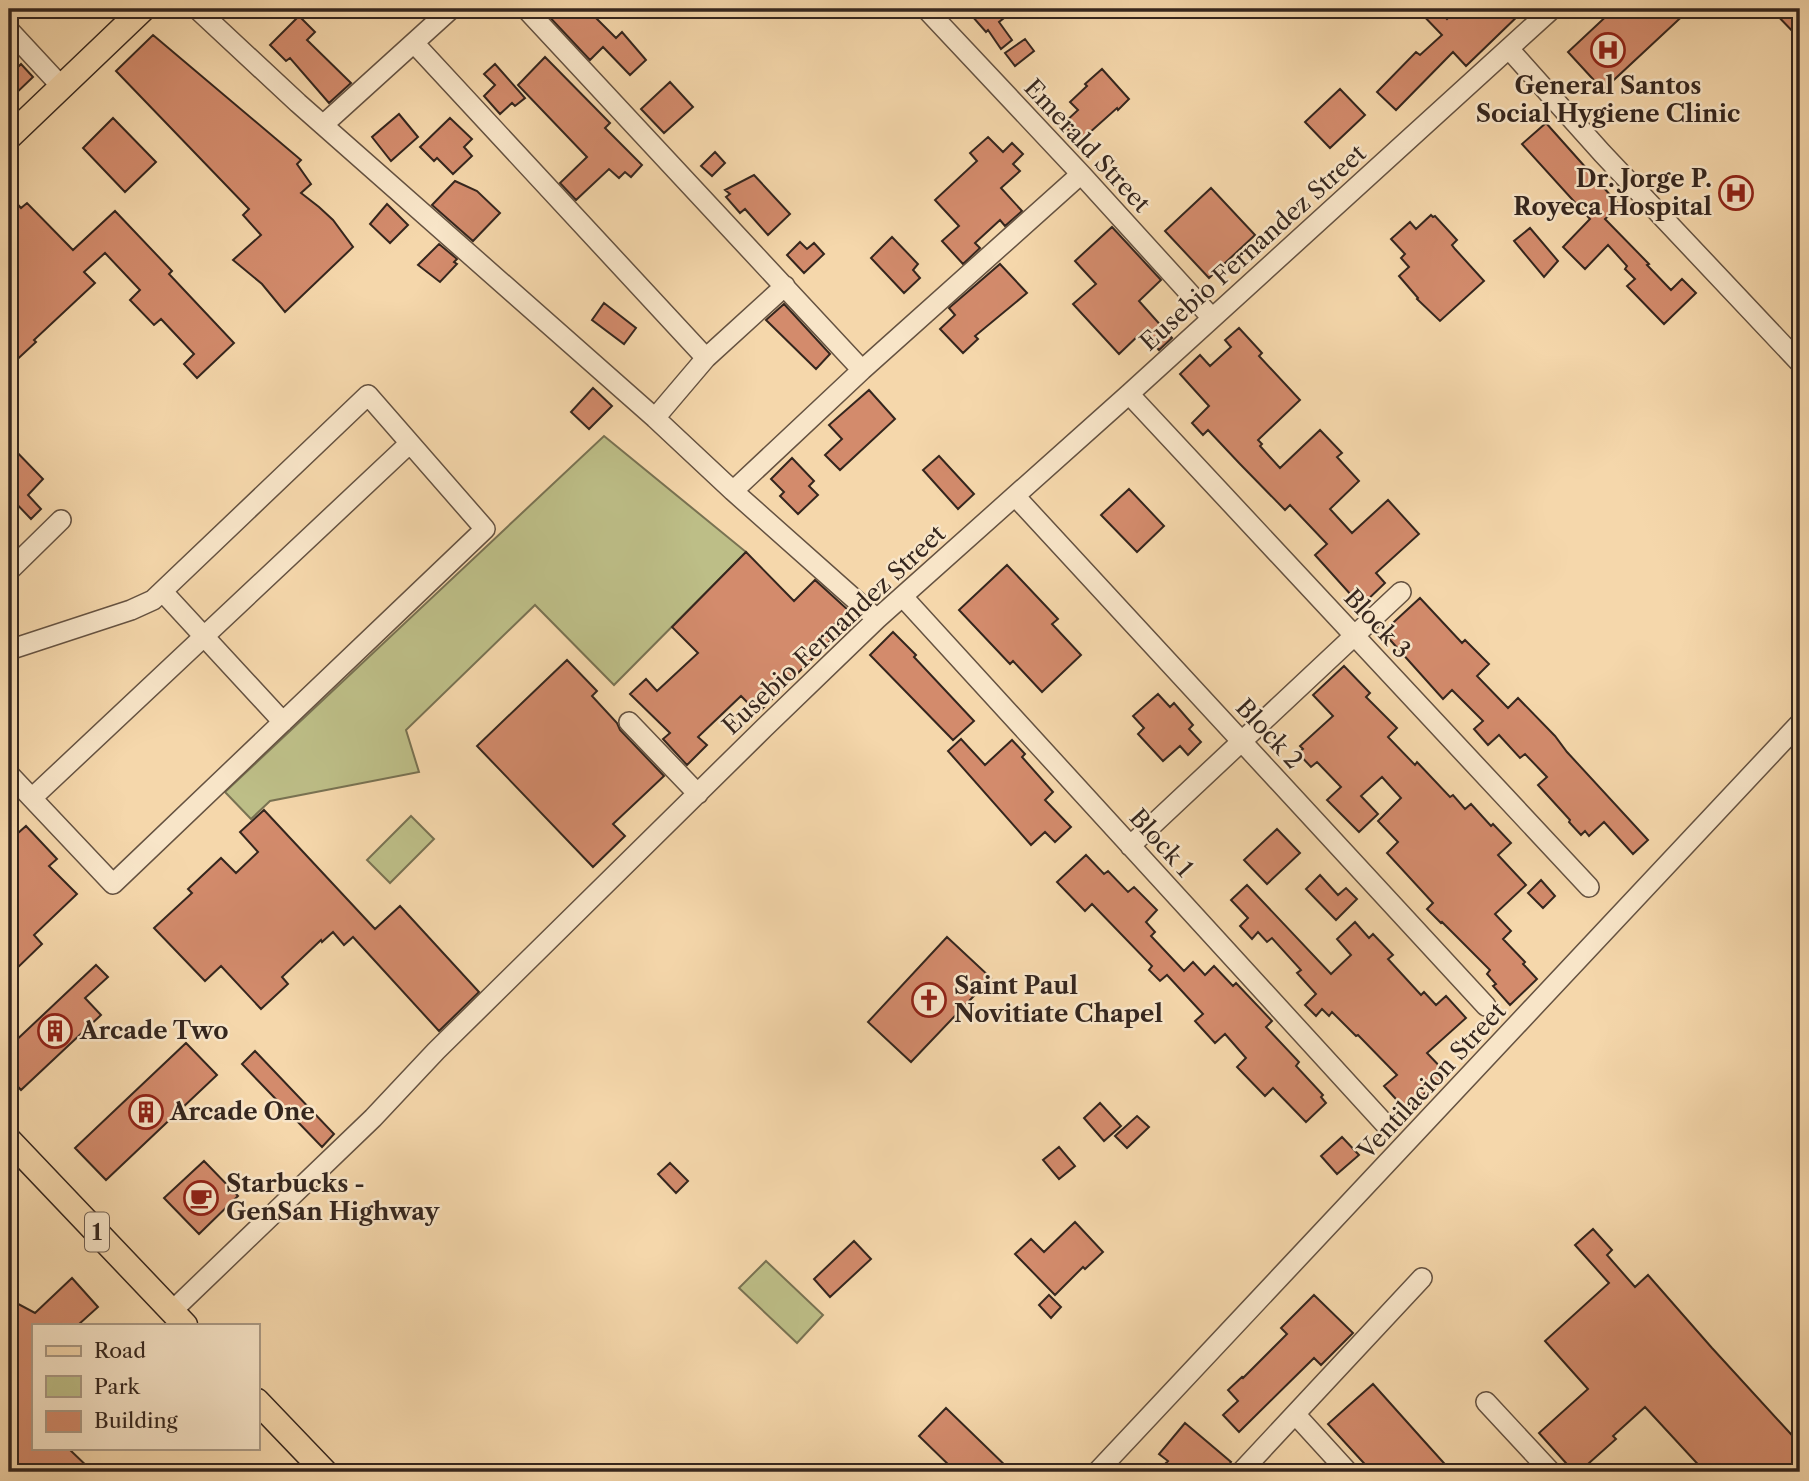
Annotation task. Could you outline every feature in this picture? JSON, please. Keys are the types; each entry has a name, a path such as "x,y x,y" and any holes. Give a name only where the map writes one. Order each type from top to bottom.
{"main road":[{"path":"9,137 143,9"},
{"name":"1","path":"9,1140 178,1318"},
{"path":"259,1403 325,1472"}],"street":[{"path":"197,9 323,125 655,418 877,619"},
{"path":"323,125 451,9"},
{"path":"526,9 863,370"},
{"name":"Emerald Street","path":"926,9 1212,318"},
{"name":"Eusebio Fernandez Street","path":"178,1318 217,1270 373,1118 436,1051 877,619 1552,9"},
{"path":"9,30 61,86"},
{"path":"414,43 706,358"},
{"path":"1509,49 1602,153 1800,363"},
{"path":"733,491 1080,174"},
{"path":"655,418 706,358 785,286"},
{"name":"Block 3","path":"1129,394 1589,887"},
{"path":"9,650 131,610 153,600 368,395 485,529 113,884 9,774"},
{"path":"32,798 410,443"},
{"name":"Block 2","path":"1015,496 1486,1006"},
{"path":"9,571 61,520"},
{"path":"163,592 283,722"},
{"path":"1130,846 1401,592"},
{"name":"Block 1","path":"903,597 1384,1123"},
{"path":"629,722 698,794"},
{"name":"Ventilacion Street","path":"1097,1472 1800,723"},
{"path":"1241,1472 1422,1278"},
{"path":"1486,1402 1551,1472"},
{"path":"1294,1414 1349,1472"}],"green space":[{"path":"604,436 746,552 614,685 535,605 406,730 419,772 270,801 251,819 225,792"},
{"path":"411,816 434,839 390,883 367,860"},
{"path":"766,1261 823,1315 797,1343 739,1288"}],"building":[{"path":"542,9 587,9 616,38 622,32 646,60 630,75 603,47 590,60"},
{"path":"974,9 997,9 1004,18 999,22 1012,40 1001,49 988,30 986,32 972,16 977,13"},
{"path":"1417,9 1438,9 1447,19 1457,9 1525,9 1466,66 1453,52 1396,110 1377,92 1416,52 1420,55 1442,35"},
{"path":"1614,9 1690,9 1603,90 1568,52"},
{"path":"1771,9 1793,9 1800,17 1800,39"},
{"path":"299,16 315,32 307,40 351,83 329,103 290,58 286,61 270,45"},
{"path":"153,35 301,160 297,164 311,184 301,193 333,220 353,247 285,312 262,284 233,260 261,235 243,215 249,209 116,71"},
{"path":"1025,39 1034,51 1015,66 1005,53"},
{"path":"545,57 610,123 605,128 642,165 631,177 625,172 619,178 609,169 576,200 560,183 587,157 518,85"},
{"path":"21,64 33,77 9,100 9,76"},
{"path":"495,64 525,98 515,106 512,103 500,114 484,96 495,85 484,74"},
{"path":"1102,69 1129,99 1079,142 1063,124 1078,110 1070,102"},
{"path":"670,82 693,107 664,133 641,109"},
{"path":"1340,89 1365,115 1330,148 1305,122"},
{"path":"399,114 418,137 391,161 372,137"},
{"path":"113,118 156,162 125,192 83,148"},
{"path":"450,118 472,139 464,147 472,156 453,174 437,158 434,161 420,147"},
{"path":"1546,123 1620,206 1605,219 1671,290 1682,279 1696,293 1664,324 1627,286 1635,279 1608,245 1585,269 1563,247 1590,219 1522,144"},
{"path":"988,137 1003,152 1012,143 1023,154 1013,164 1020,171 1001,188 1022,211 1005,226 1000,220 975,243 980,248 963,264 942,241 959,226 935,200 977,161 970,153"},
{"path":"715,152 725,163 712,176 701,166"},
{"path":"754,175 790,214 768,235 745,209 740,213 726,197 730,194 725,190"},
{"path":"455,181 477,191 500,213 473,241 432,205"},
{"path":"1211,188 1255,235 1209,278 1165,231"},
{"path":"9,195 21,208 27,203 73,250 115,211 172,271 169,274 234,343 197,378 184,364 194,354 161,319 154,325 130,300 140,290 105,253 84,272 95,283 9,367 9,324 16,318 9,311"},
{"path":"387,204 408,225 390,243 370,224"},
{"path":"1431,215 1457,240 1452,245 1484,281 1440,321 1417,299 1399,276 1409,267 1401,258 1405,254 1391,239 1410,222 1416,229"},
{"path":"1112,227 1161,280 1139,301 1172,338 1159,350 1142,332 1119,354 1073,304 1096,284 1075,261"},
{"path":"1530,228 1558,261 1544,277 1514,241"},
{"path":"892,237 918,264 913,270 920,278 904,293 871,258"},
{"path":"800,242 807,249 814,243 824,254 804,273 787,255"},
{"path":"439,244 457,259 454,262 457,264 440,282 418,265"},
{"path":"1000,264 1027,293 975,336 978,339 963,353 940,329 955,315 949,308"},
{"path":"604,303 636,328 624,344 592,320"},
{"path":"784,304 830,354 816,369 766,320"},
{"path":"1239,328 1262,353 1259,356 1300,400 1258,440 1262,444 1260,446 1280,468 1320,430 1342,453 1337,457 1359,481 1330,509 1352,533 1388,500 1419,534 1376,573 1385,583 1361,606 1315,555 1327,544 1290,505 1285,510 1208,430 1203,435 1192,423 1209,406 1180,374 1200,355 1210,366 1231,347 1225,340"},
{"path":"593,388 612,406 589,429 571,412"},
{"path":"869,390 895,419 840,470 825,455 842,439 829,425"},
{"path":"9,444 43,479 28,495 41,509 31,519 9,496"},
{"path":"939,456 974,494 958,509 923,470"},
{"path":"792,458 814,481 809,486 818,495 798,514 780,496 784,492 771,479"},
{"path":"1129,489 1164,526 1137,552 1101,515"},
{"path":"746,552 794,601 815,580 848,610 826,633 832,639 758,713 741,696 698,737 707,745 687,765 663,739 670,733 630,694 646,679 657,691 698,653 672,627"},
{"path":"1007,565 1058,619 1052,624 1081,655 1042,692 1013,661 1010,664 959,610"},
{"path":"1420,598 1462,643 1465,640 1489,664 1477,676 1508,708 1518,698 1648,840 1633,854 1604,822 1589,836 1585,831 1581,835 1538,785 1547,777 1525,754 1520,758 1499,735 1488,745 1474,729 1483,721 1452,690 1443,699 1383,632"},
{"path":"893,632 974,721 953,740 870,655"},
{"path":"567,660 597,691 592,696 617,723 620,730 664,776 613,824 625,836 593,867 477,746"},
{"path":"1344,666 1370,693 1366,697 1397,728 1388,737 1415,765 1417,762 1450,797 1453,795 1465,809 1471,804 1511,843 1498,855 1526,885 1495,914 1511,931 1503,939 1537,979 1510,1005 1493,986 1496,984 1487,974 1490,970 1427,909 1433,903 1387,853 1398,842 1378,821 1401,798 1382,777 1361,796 1378,814 1359,832 1327,800 1341,787 1317,762 1311,767 1298,753 1303,749 1300,746 1333,716 1313,695"},
{"path":"1158,694 1170,707 1174,703 1193,725 1189,729 1201,742 1188,755 1180,746 1163,761 1138,734 1144,728 1133,716"},
{"path":"961,739 985,765 1012,740 1025,754 1022,757 1053,792 1045,800 1071,827 1055,842 1045,832 1031,845 948,751"},
{"path":"264,810 375,929 400,906 479,992 439,1031 353,937 344,945 333,932 322,942 321,940 282,977 288,984 261,1009 221,966 205,981 154,928 192,893 188,889 221,858 236,873 258,852 240,832"},
{"path":"26,826 57,859 49,866 77,894 34,935 42,944 9,976 9,841"},
{"path":"1277,829 1300,853 1267,884 1244,860"},
{"path":"1086,855 1104,874 1108,871 1128,892 1134,887 1157,910 1146,922 1155,932 1151,936 1184,971 1193,962 1205,975 1214,966 1233,986 1236,983 1272,1021 1266,1027 1299,1062 1296,1066 1323,1095 1321,1097 1326,1103 1306,1122 1273,1088 1265,1096 1237,1067 1246,1058 1225,1034 1215,1043 1195,1021 1203,1014 1167,975 1160,981 1149,970 1152,966 1092,904 1085,911 1057,882"},
{"path":"1320,875 1338,895 1346,888 1357,899 1336,920 1306,889"},
{"path":"1541,880 1555,896 1543,908 1528,893"},
{"path":"1247,885 1331,974 1351,955 1337,939 1355,922 1369,938 1373,934 1393,955 1388,959 1421,995 1424,992 1436,1005 1446,996 1466,1018 1427,1053 1447,1074 1406,1110 1384,1086 1397,1075 1332,1012 1329,1016 1322,1009 1316,1016 1305,1005 1316,994 1297,973 1301,970 1272,938 1267,942 1258,932 1252,939 1240,926 1248,918 1231,900"},
{"name":"Saint Paul Novitiate Chapel","path":"947,937 991,978 911,1062 868,1022"},
{"name":"Arcade Two","path":"96,965 108,977 85,998 101,1015 21,1090 9,1077 9,1047"},
{"name":"Arcade One","path":"186,1043 217,1075 106,1180 75,1148"},
{"path":"255,1051 334,1134 322,1147 242,1064"},
{"path":"1100,1103 1121,1126 1104,1141 1084,1118"},
{"path":"1137,1116 1149,1127 1127,1148 1115,1136"},
{"path":"1342,1137 1359,1155 1337,1174 1321,1156"},
{"path":"1059,1147 1075,1166 1059,1179 1043,1160"},
{"path":"204,1161 238,1196 199,1234 164,1198"},
{"path":"670,1163 688,1181 676,1193 658,1174"},
{"path":"1075,1222 1103,1252 1085,1269 1083,1267 1055,1295 1015,1254 1031,1239 1044,1252"},
{"path":"1593,1229 1612,1250 1607,1255 1635,1287 1648,1275 1800,1444 1800,1472 1705,1472 1645,1407 1613,1436 1616,1439 1579,1472 1574,1472 1539,1433 1588,1389 1545,1341 1609,1283 1575,1245"},
{"path":"854,1241 871,1259 830,1297 814,1279"},
{"path":"72,1278 98,1307 79,1324 32,1324 32,1450 70,1450 93,1472 9,1472 9,1299 35,1313"},
{"path":"1049,1295 1061,1307 1051,1318 1039,1305"},
{"path":"1314,1295 1353,1333 1321,1365 1314,1358 1239,1432 1223,1415 1238,1401 1228,1390 1287,1334 1281,1328"},
{"path":"1373,1384 1452,1472 1372,1472 1328,1424"},
{"path":"946,1408 1012,1472 956,1472 919,1436"},
{"path":"1185,1423 1231,1462 1223,1472 1157,1472 1168,1461 1159,1454"}],"place":[{"name":"General Santos Social Hygiene Clinic","path":"1608,50"},
{"name":"Dr. Jorge P. Royeca Hospital","path":"1736,193"},
{"name":"Saint Paul Novitiate Chapel","path":"929,1000"},
{"name":"Arcade Two","path":"55,1031"},
{"name":"Arcade One","path":"146,1112"},
{"name":"Starbucks - GenSan Highway","path":"201,1198"}]}
